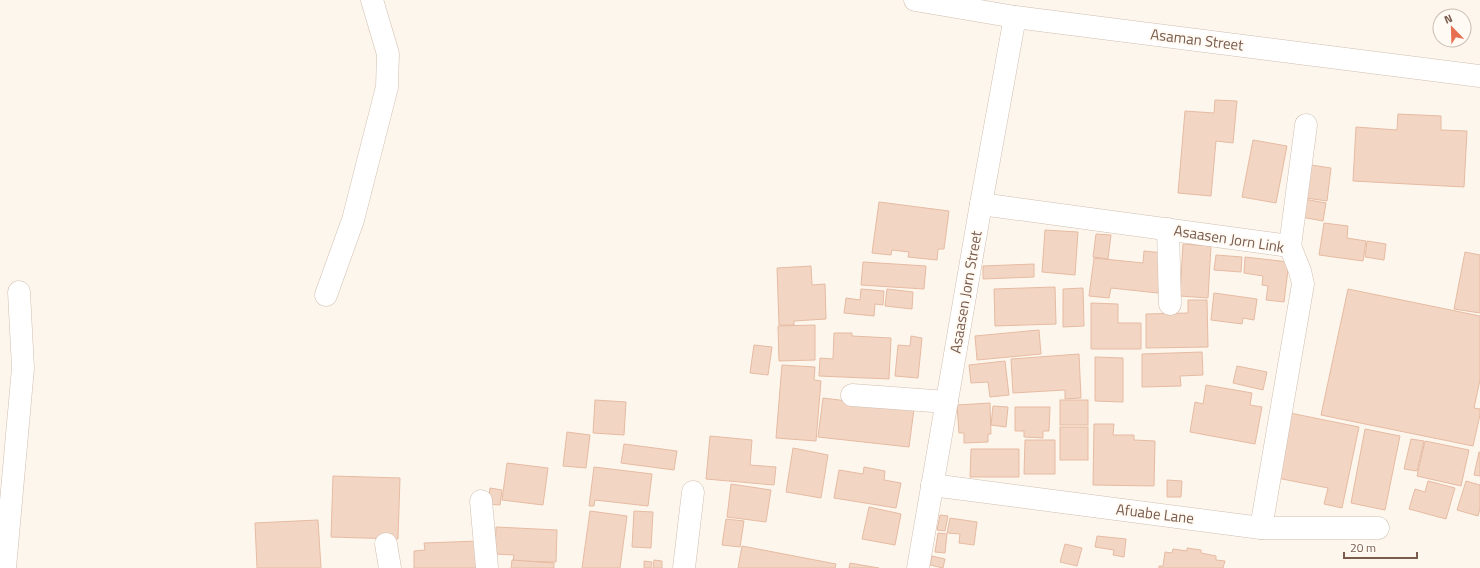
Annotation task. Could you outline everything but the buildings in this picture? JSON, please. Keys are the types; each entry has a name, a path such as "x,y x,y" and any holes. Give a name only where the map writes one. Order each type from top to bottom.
{"street":[{"path":"326,295 353,220 387,87 388,54 372,0"},
{"name":"Asaman Street","path":"915,0 1015,17 1480,76"},
{"name":"Asaasen Jorn Street","path":"918,568 1015,17"},
{"path":"1290,246 1306,125"},
{"name":"Asaasen Jorn Link","path":"981,204 1290,246 1300,271 1302,284 1261,528"},
{"path":"1168,229 1170,304"},
{"path":"4,568 23,368 19,292"},
{"path":"852,395 947,402"},
{"name":"Afuabe Lane","path":"932,485 1261,528 1378,528"},
{"path":"684,568 693,492"},
{"path":"481,501 487,568"},
{"path":"386,544 390,568"}]}
